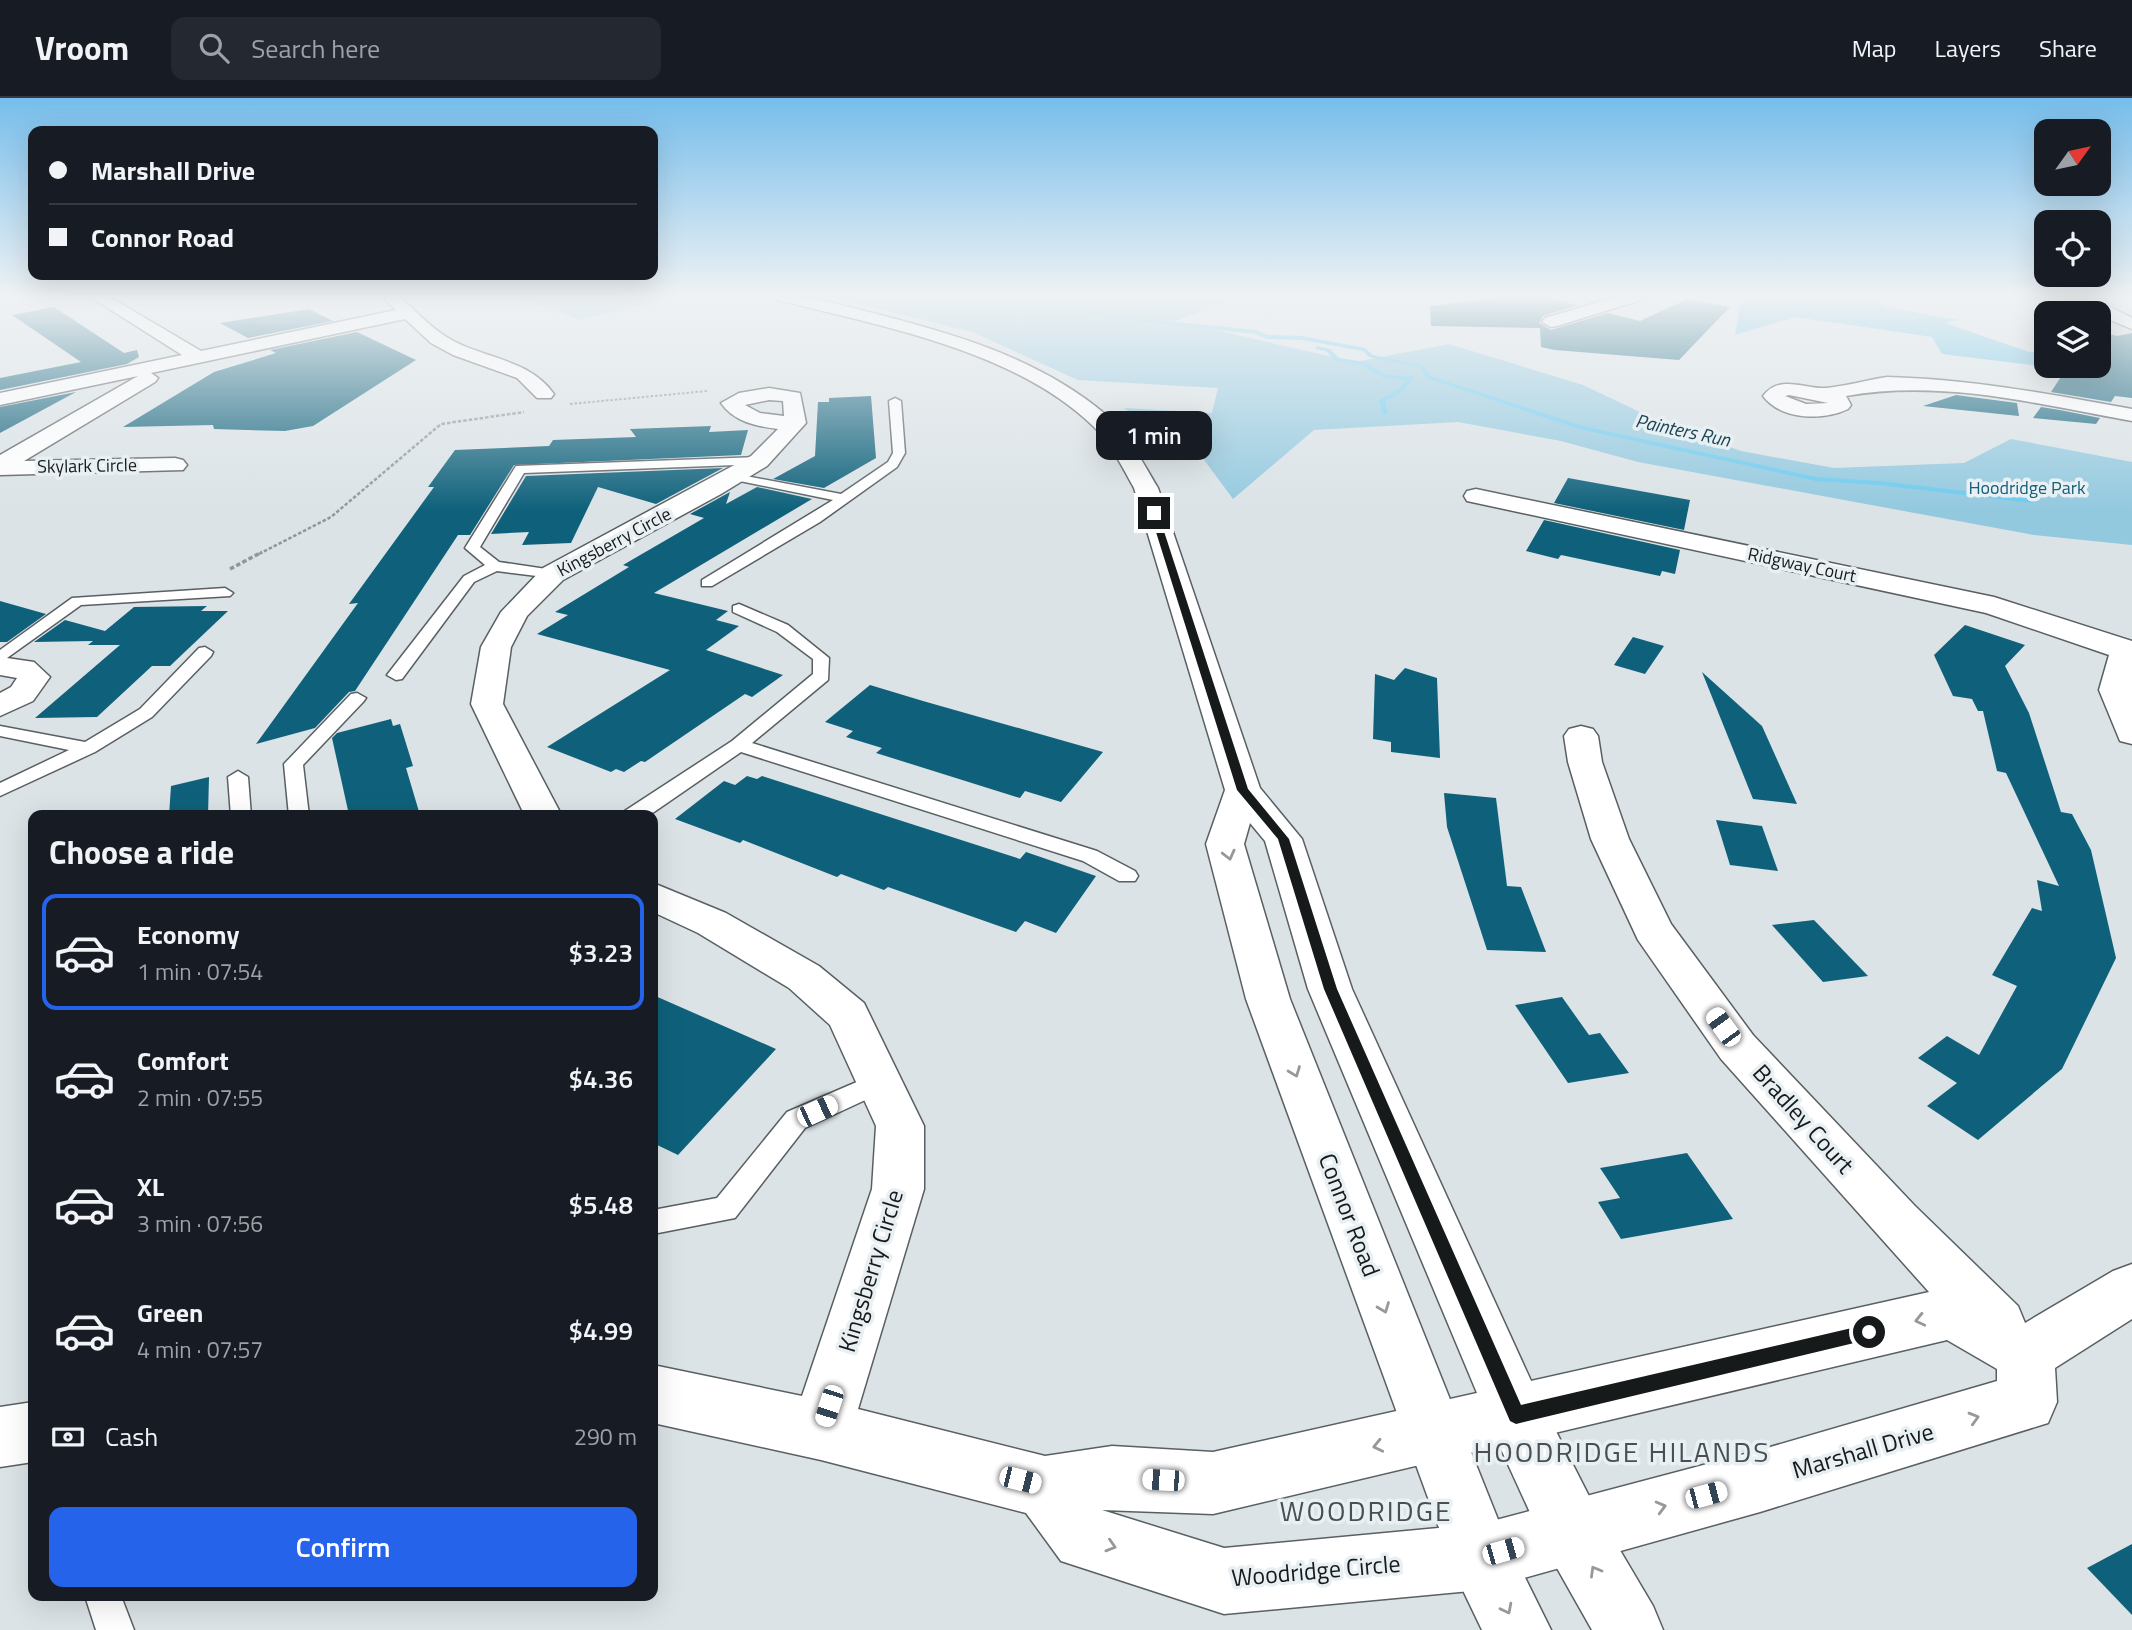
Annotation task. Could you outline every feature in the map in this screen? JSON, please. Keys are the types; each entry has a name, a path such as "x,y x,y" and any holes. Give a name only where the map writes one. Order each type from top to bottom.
{"street":[{"path":"0,399 148,367"},
{"path":"0,466 165,367"},
{"path":"508,367 524,373 547,397"},
{"path":"1018,367 1038,377 1103,424 1146,488 1242,790 1283,839 1330,989 1516,1415 1572,1531 1629,1630"},
{"path":"1825,394 1887,383 1943,384 1996,390 2132,415"},
{"name":"Kingsberry Circle","path":"541,810 487,704 496,648 515,612 553,574 735,476 759,461 795,423 767,422 740,413 731,403 745,396"},
{"name":"Skylark Circle","path":"0,466 175,465"},
{"name":"Ridgway Court","path":"1476,496 1994,606 2128,650"},
{"path":"2128,650 2115,691 2132,734"},
{"path":"0,666 19,667 34,677 22,694 0,706"},
{"name":"Bradley Court","path":"1581,736 1585,762 1603,810 1609,839 1653,930 1737,1047 1896,1222 2026,1354"},
{"name":"Connor Road","path":"1242,790 1225,844 1268,999 1480,1557 1517,1630"},
{"name":"Kingsberry Circle","path":"658,898 712,923 804,977 848,1015 900,1126 898,1189 821,1430"},
{"path":"658,1395 821,1430 1045,1487 1112,1477 1213,1483 1951,1313 2026,1354 2132,1289"},
{"name":"Marshall Drive","path":"1572,1531 1760,1481 2027,1402 2026,1354"},
{"path":"0,1437 28,1433"},
{"name":"Woodridge Circle","path":"1045,1487 1084,1538 1224,1581 1480,1557 1572,1531"}],"lane":[{"path":"707,583 845,499 893,464 899,453 895,401"},
{"path":"553,574 495,565 472,548 520,468 759,461"},
{"path":"735,476 845,499"},
{"path":"396,675 469,579 495,565"},
{"path":"0,658 77,601 225,593"},
{"path":"642,810 739,745 822,676 821,658 798,636 777,623 739,609"},
{"path":"0,790 88,748 146,713 205,652"},
{"path":"298,810 293,764 358,698"},
{"path":"0,731 88,748"},
{"path":"739,745 1090,856 1127,876"},
{"path":"237,777 240,810"},
{"path":"658,1221 725,1209 796,1120 880,1082"},
{"path":"105,1601 115,1630"}],"path":[{"path":"180,596 331,517 441,424 524,412 547,397 572,404 714,390 745,396"}],"green space":[{"name":"Hoodridge Park","path":"1050,367 1526,367 1583,385 1665,424 1741,451 1834,468 1964,463 2011,439 2132,462 2132,545 2034,535 1638,462 1561,441 1458,422 1314,430 1233,499 1199,453 1180,454 1124,408 1212,413 1218,388 1078,380"}],"shaded area":[{"path":"2111,370 2132,377 2111,374"}],"building":[{"path":"53,367 110,367 0,390 0,378"},
{"path":"229,367 404,367 313,426 285,431 214,429 213,425 123,427 214,372"},
{"path":"2111,367 2132,367 2132,398 2115,396 2111,402 2051,392 2060,378 2111,378"},
{"path":"76,392 0,433 0,407"},
{"path":"1956,395 2017,403 2019,416 1923,406"},
{"path":"871,396 876,458 824,488 773,479 815,456 818,402 829,402 829,398"},
{"path":"2041,407 2100,418 2096,424 2033,418"},
{"path":"711,426 709,432 748,430 741,455 514,465 470,535 458,535 355,691 349,692 315,728 256,744 358,603 349,604 434,487 428,487 455,450 549,446 553,440 636,437 630,429"},
{"path":"723,468 656,504 598,487 571,543 522,545 529,532 491,534 526,476"},
{"path":"1568,478 1690,500 1684,530 1554,503"},
{"path":"757,487 812,499 654,593 728,611 716,620 739,626 706,650 783,675 752,697 745,694 645,762 641,761 624,772 616,769 611,772 547,747 670,670 537,634 568,615 555,612 629,567 623,565 704,518 690,514 730,492 726,504"},
{"path":"1544,520 1680,550 1675,574 1662,571 1660,576 1561,555 1558,559 1526,551"},
{"path":"0,601 46,614 7,642 0,642"},
{"path":"207,606 201,611 228,611 170,666 152,666 97,717 35,718 120,645 88,645 93,641 34,642 65,620 105,631 134,607"},
{"path":"1965,625 2025,645 2005,666 2029,713 2061,812 2072,814 2091,850 2116,958 2062,1069 1978,1140 1927,1106 1957,1083 1918,1058 1947,1036 1979,1055 2017,986 1992,975 2032,908 2042,911 2037,880 2059,886 2006,773 1997,771 1983,711 1978,711 1972,699 1953,696 1934,655"},
{"path":"1633,637 1664,646 1645,674 1614,665"},
{"path":"1405,668 1437,678 1440,758 1391,752 1391,742 1373,739 1375,674 1394,680"},
{"path":"1702,672 1762,726 1797,804 1753,799"},
{"path":"870,685 1103,752 1061,802 1025,791 1020,798 876,753 882,748 846,737 853,731 825,722"},
{"path":"391,719 393,726 400,724 413,766 406,768 419,810 348,810 332,738 337,733"},
{"path":"747,776 757,779 762,776 1020,859 1026,852 1096,876 1056,933 1025,921 1016,932 888,887 884,890 841,874 837,877 743,840 740,843 675,819 724,781 735,785"},
{"path":"209,777 208,810 169,810 171,786"},
{"path":"1444,793 1496,798 1507,886 1521,887 1546,952 1487,950 1447,827"},
{"path":"1716,820 1762,826 1778,871 1730,865"},
{"path":"1814,920 1868,976 1823,982 1772,925"},
{"path":"658,997 776,1049 678,1155 658,1145"},
{"path":"1562,997 1589,1035 1600,1033 1629,1073 1568,1083 1515,1005"},
{"path":"1687,1153 1733,1219 1621,1239 1598,1202 1620,1198 1600,1168"},
{"path":"2132,1544 2132,1615 2087,1568"}],"waterway":[{"path":"1370,367 1386,377 1411,378 1400,391 1382,400 1385,414"},
{"name":"Painters Run","path":"1422,367 1428,377 1581,428 1816,479 1879,483 2032,501"}],"district":[{"name":"HOODRIDGE HILANDS","path":"1622,1452"},
{"name":"WOODRIDGE","path":"1366,1511"}],"route":[{"path":"1154,513 1242,790 1283,839 1330,989 1516,1415 1869,1332"}]}
